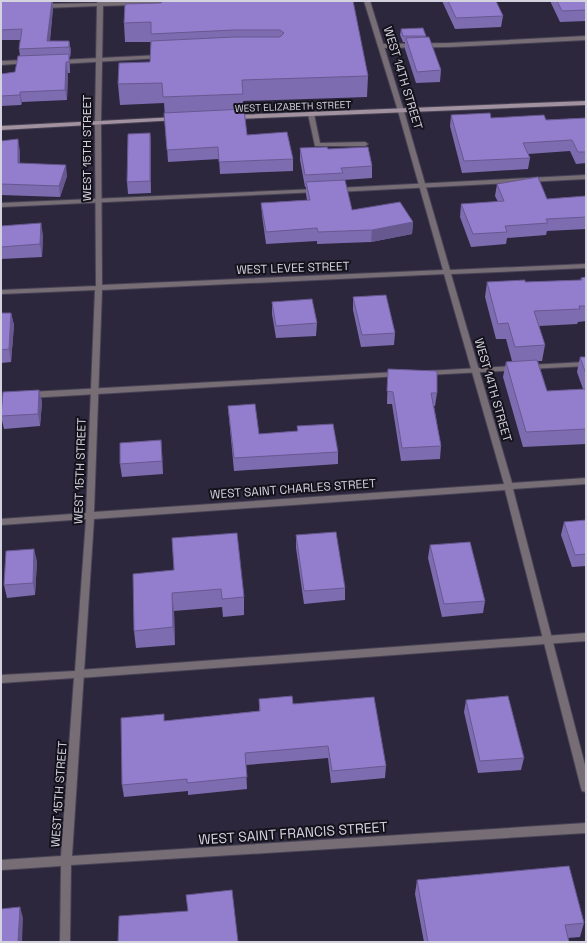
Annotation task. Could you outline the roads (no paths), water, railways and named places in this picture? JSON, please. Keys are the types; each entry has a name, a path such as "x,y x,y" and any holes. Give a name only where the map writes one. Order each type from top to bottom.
{"street":[{"path":"39,6 189,1"},
{"name":"WEST 14TH STREET","path":"367,1 423,186 508,485 586,788"},
{"name":"WEST 15TH STREET","path":"65,942 66,862 90,516 99,287 98,122 100,3"},
{"path":"381,46 449,45 586,38"},
{"path":"54,62 167,57"},
{"path":"1,63 31,62"},
{"name":"WEST ELIZABETH STREET","path":"232,117 586,102"},
{"path":"311,114 317,145 365,144"},
{"path":"1,128 98,122 185,119"},
{"path":"328,190 586,177"},
{"path":"1,205 320,190"},
{"name":"WEST LEVEE STREET","path":"1,292 586,266"},
{"path":"420,373 586,364"},
{"path":"24,395 404,374"},
{"name":"WEST SAINT CHARLES STREET","path":"1,522 508,485 586,481"},
{"path":"1,679 586,637"},
{"name":"WEST SAINT FRANCIS STREET","path":"1,865 586,828"}]}
